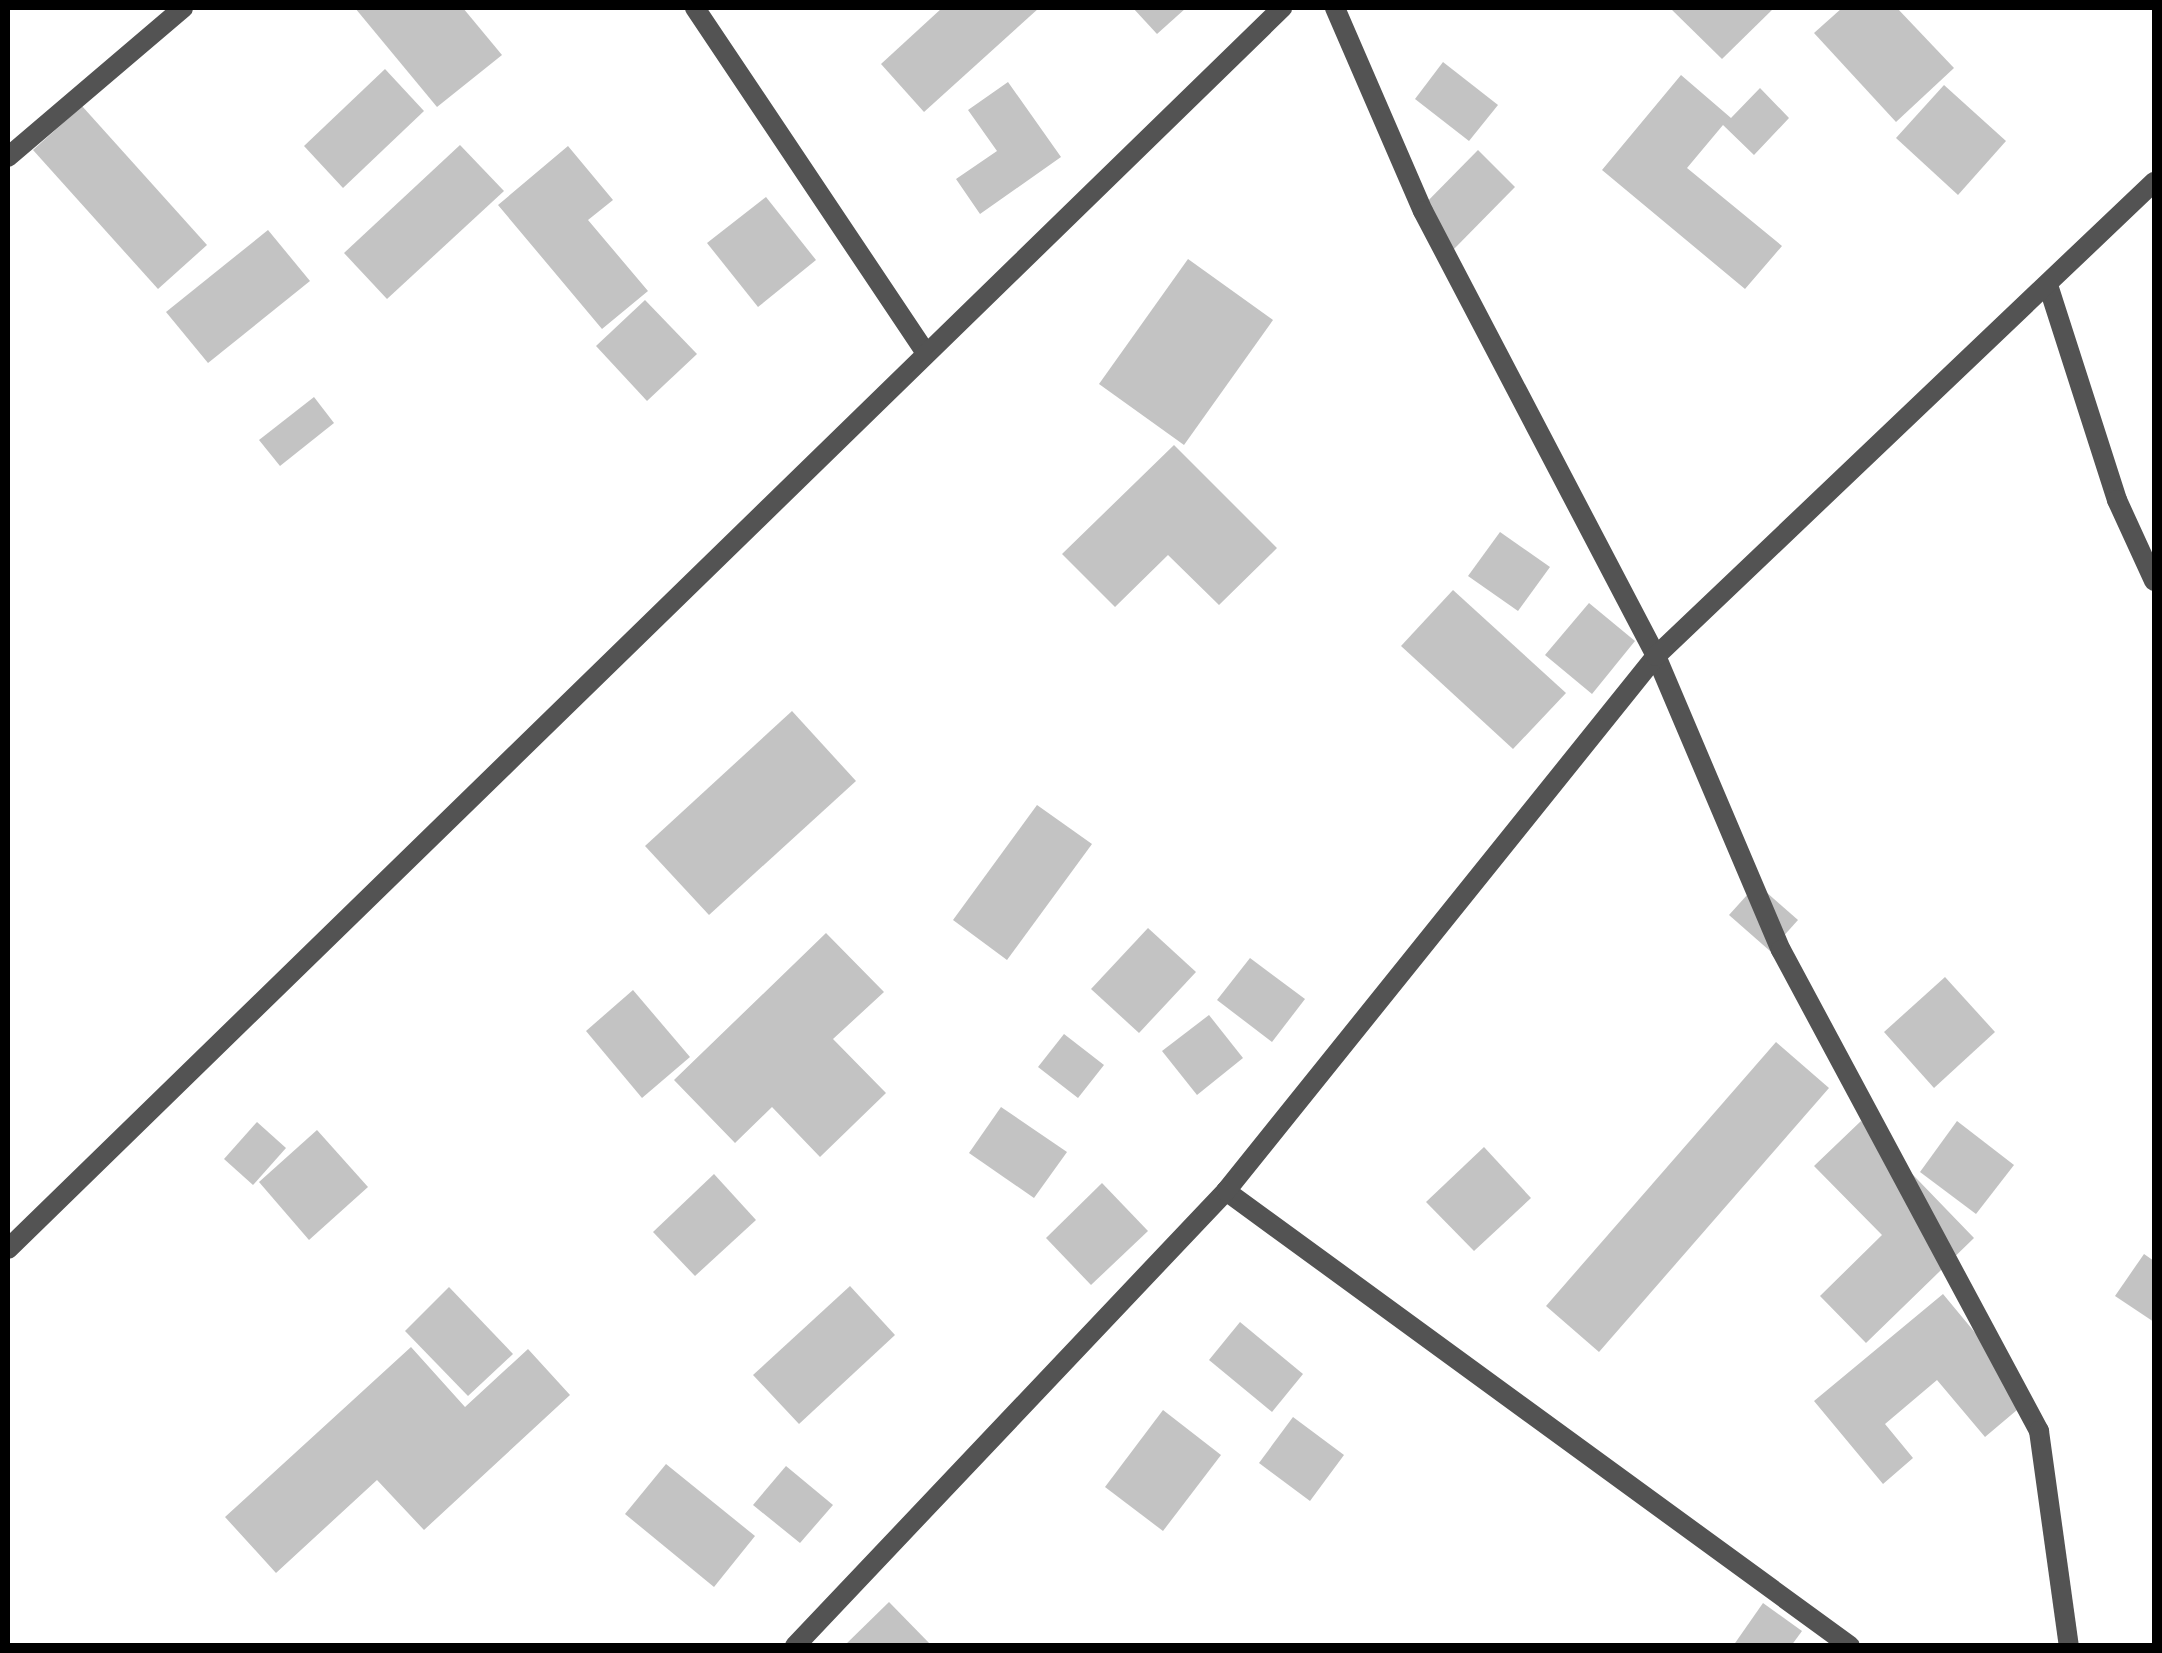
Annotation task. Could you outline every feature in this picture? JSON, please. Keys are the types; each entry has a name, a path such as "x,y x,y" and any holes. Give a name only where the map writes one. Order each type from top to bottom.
{"street":[{"path":"8,157 183,8"},
{"path":"695,8 925,351"},
{"path":"8,1249 925,351 1282,8"},
{"path":"1334,8 1423,211 1656,656 1781,950 2040,1430 2070,1646"},
{"path":"794,1646 1226,1191 1656,656 2154,182"},
{"path":"2048,286 2117,500 2154,581"},
{"path":"1226,1191 1850,1646"}],"building":[{"path":"355,8 463,8 502,55 437,107"},
{"path":"942,8 1039,8 924,112 881,64"},
{"path":"1133,8 1186,8 1157,34"},
{"path":"1670,8 1774,8 1722,59"},
{"path":"1842,8 1897,8 1954,68 1896,122 1814,33"},
{"path":"1443,62 1498,105 1469,141 1415,99"},
{"path":"385,69 424,111 343,188 304,146"},
{"path":"1681,75 1731,118 1760,88 1789,118 1754,155 1723,125 1687,168 1782,246 1745,289 1602,170"},
{"path":"1008,82 1061,157 980,214 956,179 997,151 968,110"},
{"path":"1944,85 2006,141 1958,195 1896,138"},
{"path":"82,106 207,245 158,289 33,150"},
{"path":"460,145 504,191 387,299 344,253"},
{"path":"568,146 613,200 588,220 648,291 602,329 498,205"},
{"path":"1478,150 1515,187 1452,251 1414,215"},
{"path":"766,197 816,260 758,307 707,243"},
{"path":"268,230 310,281 208,363 166,312"},
{"path":"1188,259 1273,320 1184,445 1099,384"},
{"path":"645,300 697,354 647,401 596,346"},
{"path":"314,397 334,423 280,466 259,440"},
{"path":"1174,445 1277,548 1219,605 1168,555 1115,607 1062,554"},
{"path":"1500,532 1550,567 1518,611 1468,576"},
{"path":"1453,590 1566,693 1513,749 1401,646"},
{"path":"1589,603 1635,641 1592,694 1545,655"},
{"path":"792,711 856,781 709,915 645,846"},
{"path":"1037,805 1092,844 1007,960 953,920"},
{"path":"1757,884 1798,920 1770,951 1729,915"},
{"path":"1148,928 1196,972 1139,1033 1091,989"},
{"path":"826,933 884,992 833,1039 886,1093 820,1157 772,1107 735,1143 674,1080"},
{"path":"1250,958 1305,999 1272,1042 1217,1000"},
{"path":"1945,977 1995,1032 1934,1088 1884,1032"},
{"path":"633,990 690,1057 642,1098 586,1031"},
{"path":"1209,1015 1243,1058 1197,1095 1162,1051"},
{"path":"1064,1034 1104,1065 1078,1098 1038,1067"},
{"path":"1776,1042 1829,1088 1599,1352 1546,1306"},
{"path":"1001,1107 1067,1152 1034,1198 969,1153"},
{"path":"1861,1121 1974,1238 1866,1343 1820,1296 1882,1235 1814,1166"},
{"path":"1957,1121 2014,1165 1976,1214 1920,1172"},
{"path":"257,1122 286,1148 253,1185 224,1159"},
{"path":"317,1130 368,1187 309,1240 259,1182"},
{"path":"1484,1147 1531,1198 1474,1251 1426,1202"},
{"path":"714,1174 756,1220 695,1276 653,1232"},
{"path":"1102,1183 1148,1231 1091,1285 1046,1238"},
{"path":"2144,1254 2154,1261 2154,1322 2115,1296"},
{"path":"850,1286 895,1335 799,1424 753,1375"},
{"path":"449,1287 513,1354 468,1396 405,1331"},
{"path":"1943,1294 2030,1399 1985,1437 1937,1380 1885,1424 1913,1458 1883,1484 1814,1401"},
{"path":"1240,1322 1303,1374 1272,1412 1209,1360"},
{"path":"411,1347 465,1407 528,1349 570,1395 424,1530 377,1480 276,1573 225,1517"},
{"path":"1163,1410 1221,1455 1163,1531 1105,1487"},
{"path":"1293,1417 1344,1455 1310,1501 1259,1463"},
{"path":"666,1464 755,1536 714,1587 625,1514"},
{"path":"786,1466 833,1505 800,1543 753,1505"},
{"path":"889,1602 932,1646 844,1646"},
{"path":"1763,1603 1802,1631 1791,1646 1733,1646"}]}
